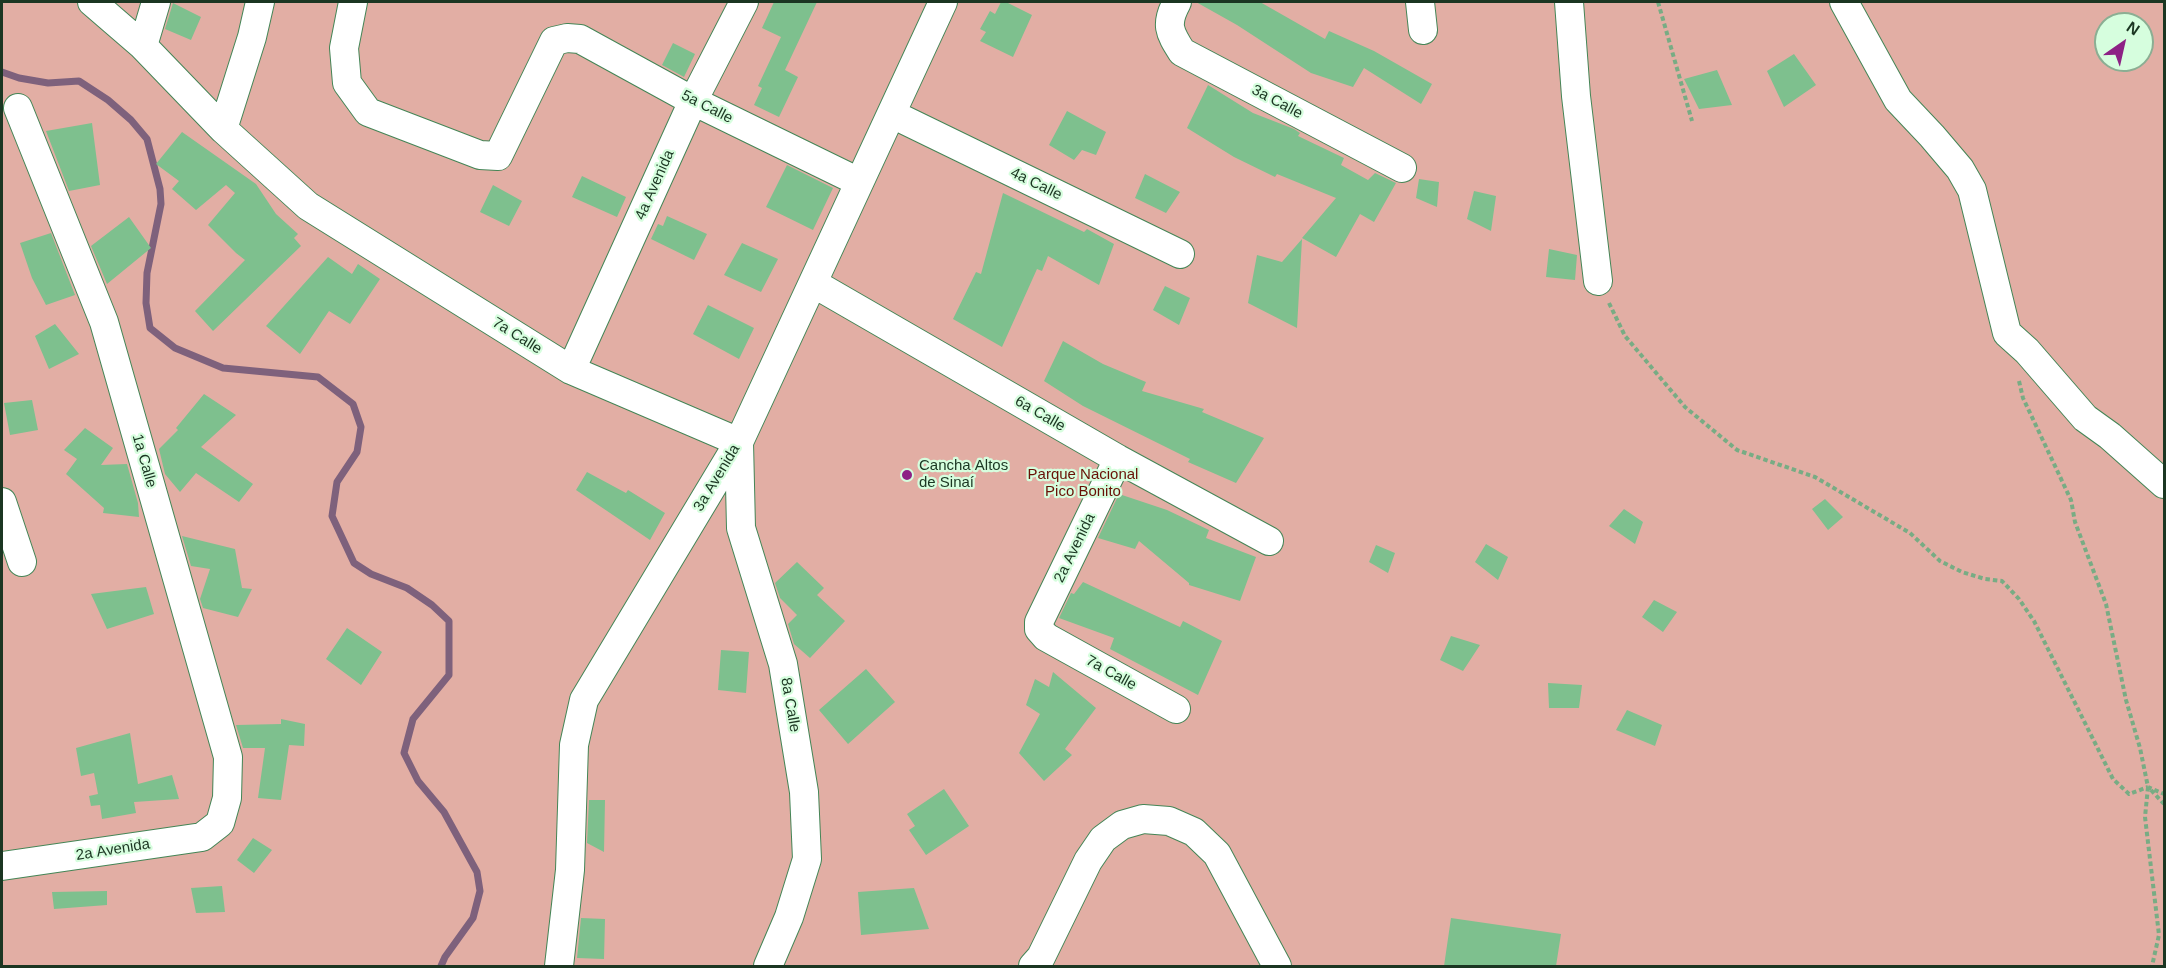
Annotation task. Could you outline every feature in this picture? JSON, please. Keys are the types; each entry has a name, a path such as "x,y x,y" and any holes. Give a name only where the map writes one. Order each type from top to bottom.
{"street":[{"name":"7a Calle","path":"92,2 143,46 223,129 308,206 571,370 739,442"},
{"path":"143,46 156,2"},
{"path":"223,129 252,37 260,2"},
{"name":"5a Calle","path":"353,2 344,48 347,83 368,112 480,156 498,156 554,41 567,38 580,39 693,101 859,182"},
{"name":"4a Avenida","path":"571,370 693,101 744,2"},
{"name":"3a Avenida","path":"559,966 570,870 574,745 584,700 739,442 943,2"},
{"path":"1420,2 1423,30"},
{"path":"1569,2 1576,96 1598,281"},
{"path":"1844,2 1898,100 1953,161 1972,190 2007,333 2027,351 2085,418 2110,436 2164,484"},
{"name":"3a Calle","path":"1173,11 1170,34 1182,52 1402,168"},
{"name":"1a Calle","path":"18,108 104,321 222,734 228,767 227,798 220,824"},
{"name":"4a Calle","path":"892,114 1180,254"},
{"name":"6a Calle","path":"813,282 1118,459 1269,541"},
{"name":"8a Calle","path":"739,442 741,528 783,664 804,792 807,860 789,917 768,966"},
{"name":"2a Avenida","path":"1046,637 1039,629 1039,622 1118,459"},
{"path":"2,502 22,562"},
{"name":"7a Calle","path":"1046,637 1176,710"},
{"path":"1033,966 1041,957 1088,861 1103,839 1122,825 1143,819 1168,821 1194,832 1216,854 1277,966"},
{"name":"2a Avenida","path":"2,867 202,837 220,824"}],"path":[{"path":"1658,2 1692,121"},
{"path":"1598,281 1625,336 1685,407 1737,450 1815,477 1910,533 1940,561 1962,572 2002,581 2019,599 2038,629 2113,779 2129,794 2148,787 2164,794"},
{"path":"2018,376 2023,398 2071,500 2075,522 2106,604 2126,700 2140,748 2148,787 2145,817 2159,935 2152,966"},
{"path":"2148,787 2164,804"}],"green space":[{"name":"Parque Nacional Pico Bonito","path":"2,2 2164,2 2164,966 2,966"}],"building":[{"path":"774,2 817,2 785,70 798,77 779,117 754,105 762,88 758,86 781,37 762,28"},
{"path":"1001,2 1006,2 1032,15 1013,57 980,41 986,32 980,29 990,11 995,14"},
{"path":"1196,2 1260,2 1325,39 1329,31 1374,51 1432,84 1421,104 1364,68 1353,87 1311,73 1237,25"},
{"path":"173,3 201,17 191,40 165,29"},
{"path":"673,43 695,54 684,77 662,65"},
{"path":"1794,54 1816,85 1784,107 1767,71"},
{"path":"1717,70 1732,105 1699,109 1684,79"},
{"path":"1208,85 1253,113 1294,129 1300,133 1298,136 1344,158 1341,165 1368,180 1375,173 1396,183 1374,222 1360,214 1336,257 1302,238 1336,198 1277,174 1275,177 1234,157 1187,128"},
{"path":"1067,111 1106,132 1096,155 1082,150 1074,160 1049,145"},
{"path":"92,123 100,185 69,191 46,131"},
{"path":"182,132 256,184 276,214 298,234 294,238 301,246 213,331 195,311 245,260 208,225 235,193 226,185 196,210 172,189 179,181 156,164"},
{"path":"787,165 833,188 813,230 766,207"},
{"path":"1145,174 1180,192 1166,213 1135,198"},
{"path":"582,176 626,197 617,217 572,197"},
{"path":"1419,179 1439,182 1437,207 1416,198"},
{"path":"493,185 522,201 509,226 480,212"},
{"path":"1474,191 1496,196 1491,231 1467,219"},
{"path":"1003,193 1084,232 1087,229 1114,244 1099,285 1048,256 1042,271 1037,269 1002,347 953,319 976,272 981,274"},
{"path":"667,216 707,234 694,260 651,239 658,224 663,226"},
{"path":"129,217 151,248 107,284 91,246"},
{"path":"51,233 75,295 46,305 32,278 20,243"},
{"path":"1302,239 1297,328 1248,303 1257,255 1282,262"},
{"path":"742,243 778,259 761,292 724,275"},
{"path":"1549,249 1577,255 1575,280 1546,277"},
{"path":"328,257 352,274 358,264 380,279 350,324 329,311 300,354 266,326"},
{"path":"1165,286 1190,298 1179,325 1153,310"},
{"path":"708,305 754,328 739,359 693,334"},
{"path":"55,324 79,354 49,369 35,336"},
{"path":"1063,341 1103,364 1146,382 1142,391 1204,409 1202,412 1264,438 1236,483 1188,462 1190,459 1083,406 1044,381"},
{"path":"204,394 236,415 201,447 253,484 239,502 196,473 180,492 165,474 159,449 178,430 176,428"},
{"path":"32,400 38,430 10,435 4,403"},
{"path":"85,428 113,448 101,465 127,464 138,503 139,517 103,513 104,508 66,474 77,459 64,450"},
{"path":"587,472 626,493 628,490 665,513 650,540 576,490"},
{"path":"1119,494 1167,510 1209,530 1206,538 1256,557 1240,601 1189,585 1139,541 1135,549 1098,538"},
{"path":"1825,499 1843,517 1828,530 1812,509"},
{"path":"1624,509 1643,522 1635,544 1609,526"},
{"path":"182,536 235,549 242,588 252,589 238,617 203,608 200,599 210,569 191,566"},
{"path":"1486,544 1508,557 1498,580 1475,562"},
{"path":"1376,545 1395,553 1388,573 1369,562"},
{"path":"797,562 824,588 817,595 845,621 810,658 794,644 788,624 797,615 780,598 775,583"},
{"path":"1083,582 1180,627 1183,621 1222,641 1198,695 1110,649 1114,638 1059,618 1071,593 1074,594"},
{"path":"146,587 154,614 107,629 91,594"},
{"path":"1654,600 1677,612 1663,632 1642,617"},
{"path":"347,628 382,652 361,685 326,659"},
{"path":"1451,636 1480,645 1463,671 1440,660"},
{"path":"721,650 749,652 746,693 718,690"},
{"path":"866,669 895,702 848,744 819,710"},
{"path":"1053,672 1096,708 1065,749 1072,755 1044,781 1019,753 1040,714 1026,705 1035,679 1049,687"},
{"path":"1548,683 1582,685 1579,708 1549,708"},
{"path":"1627,710 1662,725 1655,746 1616,730"},
{"path":"281,719 305,724 304,746 289,745 281,800 258,798 265,748 243,748 236,725 281,724"},
{"path":"130,733 138,784 172,775 179,799 134,802 136,813 102,819 100,805 91,806 89,796 98,794 94,773 81,776 76,748"},
{"path":"944,789 969,826 926,855 909,830 915,826 907,814"},
{"path":"589,800 605,800 604,852 587,843"},
{"path":"253,838 272,850 254,873 237,860"},
{"path":"222,886 225,912 196,913 191,888"},
{"path":"914,888 929,929 861,935 858,892"},
{"path":"107,891 107,905 54,909 52,892"},
{"path":"581,918 605,919 604,959 577,958"},
{"path":"1451,918 1561,934 1556,966 1444,966"}],"waterway":[{"path":"2,72 19,78 48,83 79,81 108,100 131,120 147,139 160,189 161,204 147,273 146,303 150,328 175,348 223,368 318,377 353,404 361,427 357,452 337,482 332,516 354,563 371,574 407,588 432,605 449,621 449,675 413,719 404,753 418,781 444,812 477,872 480,891 473,918 441,966"}],"place":[{"name":"Cancha Altos de Sinaí","path":"907,475"}]}
